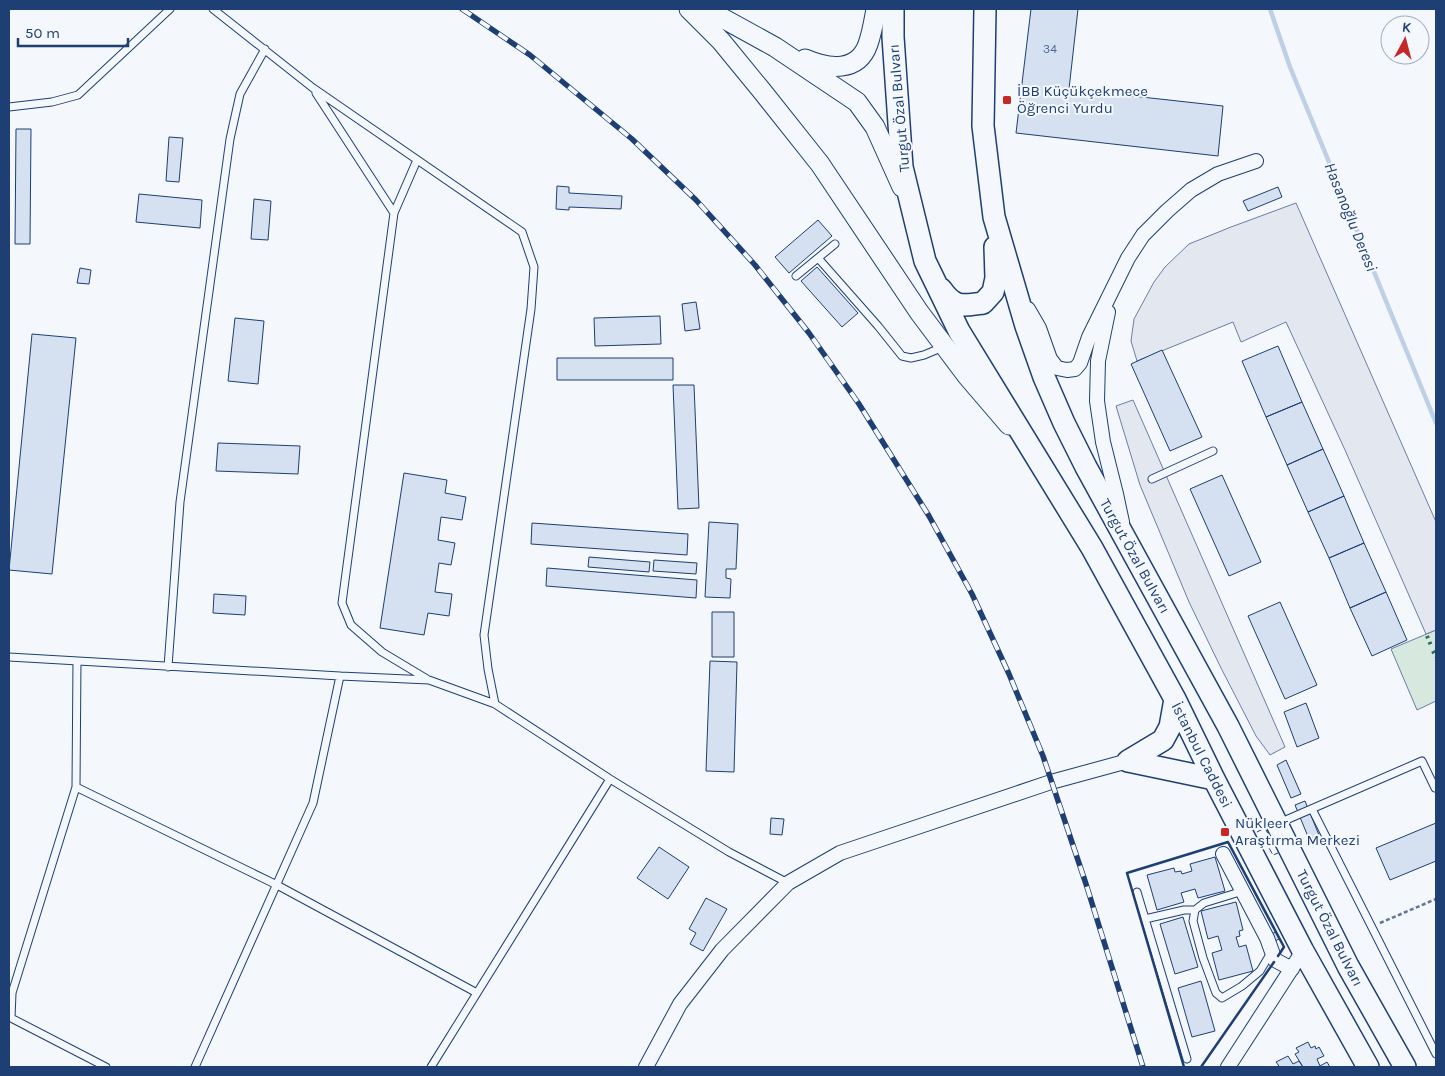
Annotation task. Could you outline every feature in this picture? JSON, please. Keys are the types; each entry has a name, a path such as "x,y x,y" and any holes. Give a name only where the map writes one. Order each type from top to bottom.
{"main road":[{"name":"Turgut Özal Bulvarı","path":"893,9 902,167 925,261 958,331 1029,447"},
{"name":"Turgut Özal Bulvarı","path":"985,9 983,126 994,217 1044,377 1086,467 1228,726 1348,966 1405,1067"},
{"path":"925,261 942,291 953,303 964,306 983,303 993,292 996,278 994,217"},
{"name":"İstanbul Caddesi","path":"1029,447 1092,548 1175,699 1303,951 1368,1067"},
{"path":"1128,761 1162,740 1170,727 1175,699"},
{"path":"1128,761 1214,779"}],"street":[{"path":"689,9 721,40 820,164 919,312 944,346 973,383 1029,447"},
{"path":"706,9 774,47 857,102 875,127 912,210"},
{"path":"774,47 825,67 840,67 850,64 860,58 868,45 876,9"},
{"path":"1015,288 1038,328 1050,359 1057,368 1075,369 1080,363 1089,337 1128,258 1143,235 1191,190 1218,174 1256,161"},
{"path":"1113,291 1098,362 1097,401 1103,442 1124,535"},
{"path":"646,1067 680,1004 722,950 788,882 840,853 1051,782 1128,761"},
{"path":"1223,854 1268,938 1275,960 1292,969"},
{"path":"1228,1067 1303,951"}],"lane":[{"path":"9,107 52,102 78,94 170,9"},
{"path":"213,9 313,88 522,232 534,267 531,309 484,635 495,704"},
{"path":"168,666 180,502 230,139 240,94 265,49"},
{"path":"313,88 394,213"},
{"path":"417,160 394,213 342,603 351,625 382,652 429,680 495,704 610,779 729,852 788,882"},
{"path":"796,276 835,244"},
{"path":"818,258 902,356 912,358 944,346"},
{"path":"1152,479 1213,451"},
{"path":"9,657 429,680"},
{"path":"78,661 76,788 12,993 10,1021 106,1067"},
{"path":"195,1067 313,803 340,676"},
{"path":"1277,824 1422,761 1436,787"},
{"path":"431,1067 610,779"},
{"path":"76,788 277,885 477,993"},
{"path":"1312,808 1436,1054"},
{"path":"1145,919 1184,910 1195,910 1204,903 1243,891"},
{"path":"1137,892 1186,1059"},
{"path":"1195,910 1193,922 1203,958 1216,993 1222,998 1242,986 1260,971 1272,951"}],"path":[{"path":"1372,926 1436,899"}],"shaded area":[{"path":"1296,203 1436,522 1436,630 1426,634 1286,322 1241,342 1233,322 1137,361 1131,341 1134,319 1154,282 1165,267 1189,244"},
{"path":"1133,400 1285,747 1270,755 1256,736 1189,602 1140,485 1116,406"},
{"path":"1436,630 1436,701 1417,710 1391,649"}],"building":[{"path":"1031,9 1078,9 1069,89 1223,106 1218,156 1016,133"},
{"path":"16,129 31,129 30,244 15,244"},
{"path":"169,137 183,138 179,182 166,181"},
{"path":"557,186 569,187 569,193 622,196 621,209 569,207 569,210 556,209"},
{"path":"1278,187 1282,197 1248,211 1243,201"},
{"path":"139,194 202,200 200,228 136,222"},
{"path":"254,199 271,201 268,240 251,239"},
{"path":"818,220 832,236 789,273 775,257"},
{"path":"817,267 858,313 842,327 801,281"},
{"path":"80,268 91,270 89,284 77,283"},
{"path":"696,302 700,329 685,331 682,304"},
{"path":"660,316 661,344 595,346 594,318"},
{"path":"235,318 264,321 258,384 228,381"},
{"path":"32,334 76,338 52,574 9,570"},
{"path":"1278,346 1302,402 1266,417 1242,361"},
{"path":"1162,350 1202,437 1170,451 1131,364"},
{"path":"557,358 673,358 673,380 557,380"},
{"path":"673,385 694,385 699,508 678,509"},
{"path":"1302,402 1323,449 1287,465 1266,417"},
{"path":"218,443 300,446 298,474 216,471"},
{"path":"1323,449 1344,496 1308,512 1287,465"},
{"path":"404,473 447,480 445,493 466,497 462,520 441,517 438,540 455,543 451,565 439,563 435,592 452,594 449,616 428,613 424,635 380,628"},
{"path":"1222,475 1261,562 1229,576 1190,489"},
{"path":"1344,496 1364,543 1329,558 1308,512"},
{"path":"709,522 738,524 736,569 726,569 726,578 731,579 730,598 705,597"},
{"path":"532,523 688,534 687,555 531,544"},
{"path":"1364,543 1386,592 1350,608 1329,558"},
{"path":"589,557 650,562 649,572 588,567"},
{"path":"654,560 697,563 696,574 653,571"},
{"path":"547,568 697,580 696,598 546,586"},
{"path":"1386,592 1407,640 1372,656 1350,608"},
{"path":"214,594 246,596 245,615 213,613"},
{"path":"1280,602 1317,685 1285,699 1248,616"},
{"path":"712,612 734,612 734,657 712,657"},
{"path":"710,661 737,662 734,772 706,771"},
{"path":"1306,703 1319,738 1297,747 1284,712"},
{"path":"1286,760 1301,794 1291,798 1277,765"},
{"path":"1305,801 1319,835 1309,839 1295,805"},
{"path":"771,818 784,819 782,835 770,834"},
{"path":"1436,823 1436,861 1390,880 1376,848"},
{"path":"659,847 689,867 668,899 637,878"},
{"path":"1215,857 1225,891 1198,898 1195,889 1181,893 1184,902 1157,910 1147,875 1174,868 1175,872 1181,871 1182,874 1192,871 1190,864"},
{"path":"706,898 727,909 703,951 690,944 696,933 689,929"},
{"path":"1236,902 1243,930 1239,931 1240,936 1236,937 1239,947 1246,945 1253,971 1219,980 1212,953 1222,950 1218,936 1208,939 1201,911"},
{"path":"1183,917 1198,967 1175,974 1160,924"},
{"path":"1276,932 1279,939 1273,942 1269,935"},
{"path":"1201,981 1215,1031 1192,1037 1178,988"},
{"path":"1308,1042 1311,1048 1315,1046 1316,1049 1319,1047 1324,1056 1317,1059 1320,1066 1327,1062 1330,1067 1303,1067 1295,1054 1299,1052 1296,1048"},
{"path":"1288,1056 1293,1064 1299,1061 1303,1067 1276,1067 1279,1066 1276,1062"}],"waterway":[{"name":"Hasanoğlu Deresi","path":"1270,9 1290,67 1436,423"}],"railway":[{"path":"462,9 530,55 632,139 696,200 755,265 809,333 859,404 929,516 972,594 1009,674 1043,756 1086,884 1143,1067"}],"hedge":[{"path":"1427,636 1432,648"},
{"path":"1433,651 1436,657"}],"fence":[{"path":"1257,832 1265,828 1274,845"},
{"path":"1265,841 1273,855 1278,853"},
{"path":"1184,1067 1127,873 1228,842 1284,947 1278,956"},
{"path":"1201,1067 1274,962"}],"wall":[{"path":"1184,1067 1127,873 1228,842 1284,947 1278,956"},
{"path":"1201,1067 1274,962"}],"place":[{"name":"İBB Küçükçekmece Öğrenci Yurdu","path":"1007,100"},
{"name":"Nükleer Araştırma Merkezi","path":"1225,832"}]}
